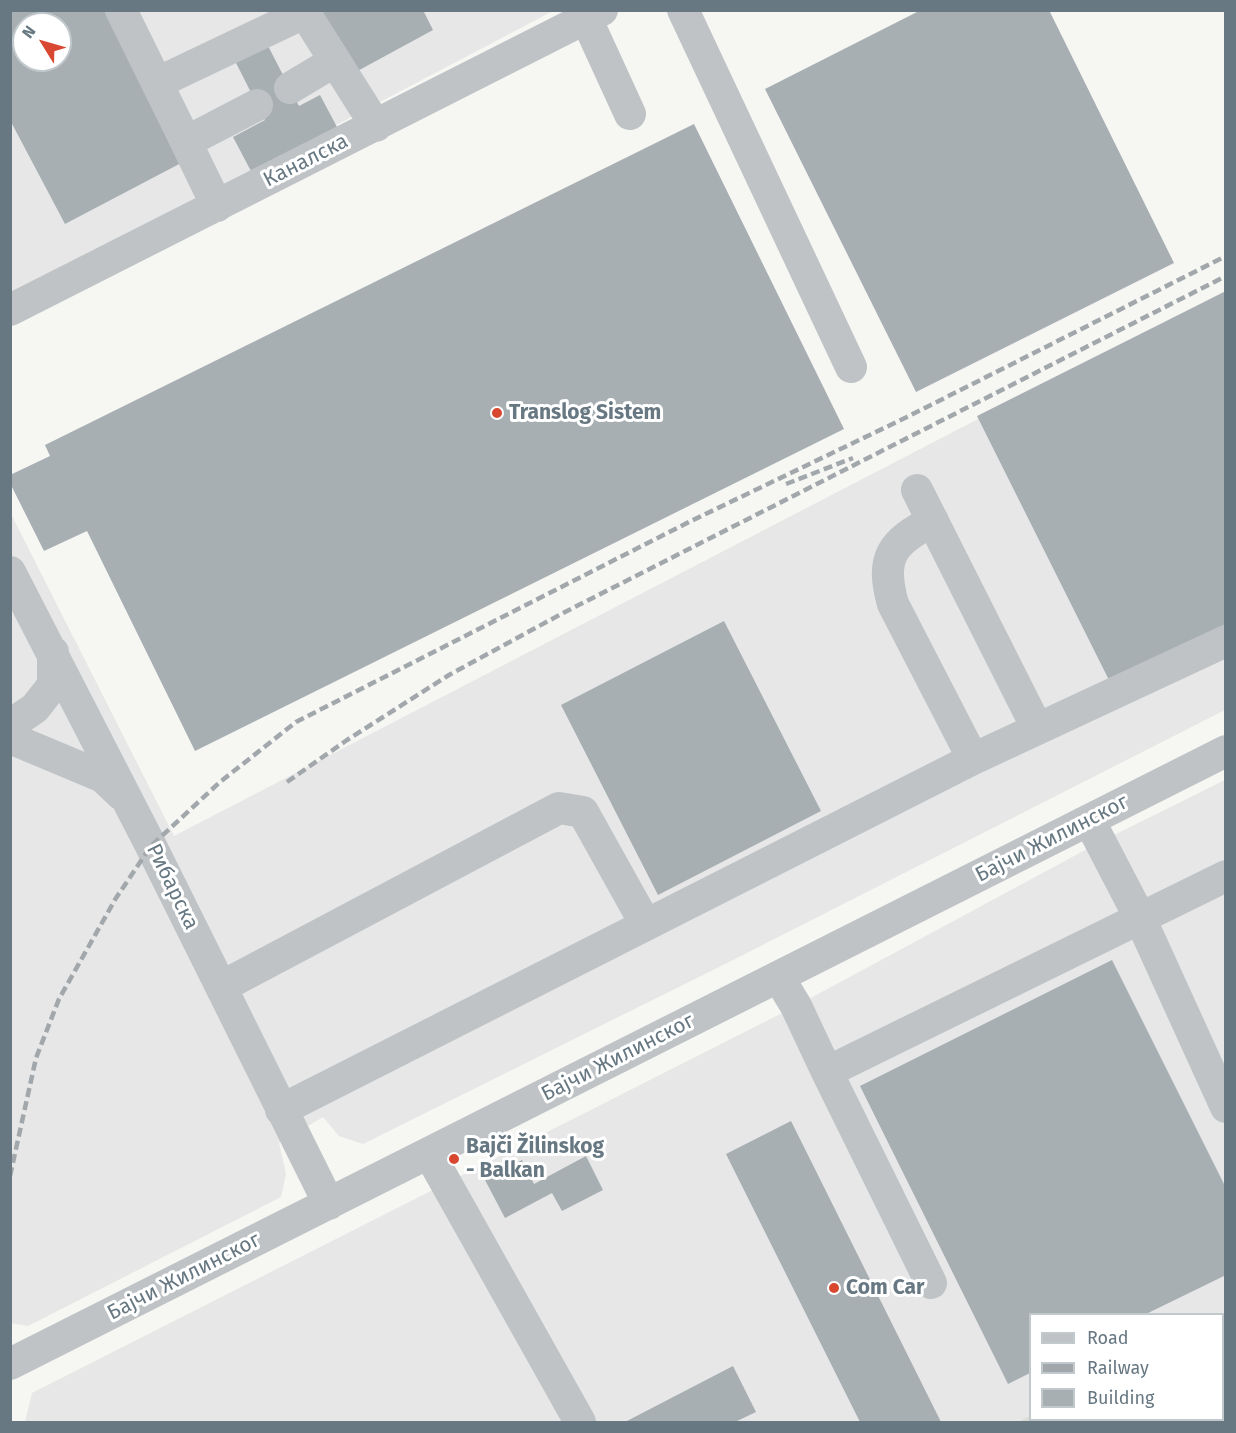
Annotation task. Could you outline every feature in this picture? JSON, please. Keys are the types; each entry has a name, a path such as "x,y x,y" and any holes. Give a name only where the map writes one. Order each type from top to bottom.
{"street":[{"path":"121,10 217,206"},
{"path":"683,10 851,367"},
{"path":"157,83 304,12 375,126"},
{"path":"594,14 630,114"},
{"name":"Каналска","path":"10,310 594,14"},
{"path":"290,88 335,61"},
{"path":"186,142 257,105"},
{"path":"917,490 1036,728"},
{"path":"933,521 910,533 896,546 888,563 887,583 894,604 974,759"},
{"name":"Рибарска","path":"10,572 128,801 328,1204"},
{"path":"281,1110 1036,728 1226,641"},
{"path":"10,725 35,708 53,685 53,652"},
{"path":"10,738 103,777 128,801"},
{"name":"Бајчи Жилинског","path":"10,1364 1226,751"},
{"path":"221,987 559,808 583,812 646,925"},
{"path":"1089,820 1140,918 1226,1107"},
{"path":"827,1072 1226,876"},
{"path":"779,978 796,1006 931,1283"},
{"path":"429,1153 580,1422"}],"shaded area":[{"path":"11,11 553,11 11,296"},
{"path":"1225,291 1225,710 733,960 363,1144 339,1136 323,1117 279,1143 286,1174 281,1197 28,1326 10,1323 10,512 174,836"},
{"path":"1225,780 1225,1317 1224,1313 1029,1313 1029,1416 1018,1422 25,1422 32,1393 796,1006 1100,842"},
{"path":"1224,1317 1225,1422 1018,1422 1029,1416 1029,1421 1224,1421"}],"building":[{"path":"10,10 104,10 183,162 65,224 10,120"},
{"path":"318,10 423,10 433,30 352,74"},
{"path":"921,10 1049,10 1174,263 916,392 765,89"},
{"path":"266,42 299,106 320,95 337,127 252,173 233,137 265,120 234,59"},
{"path":"694,124 844,429 195,751 87,531 44,551 10,483 10,475 50,456 45,445"},
{"path":"1226,291 1226,624 1110,682 977,416"},
{"path":"724,621 821,811 658,895 561,705"},
{"path":"1112,960 1226,1188 1226,1275 1148,1313 1029,1313 1029,1374 1008,1384 860,1086"},
{"name":"Com Car","path":"791,1121 941,1422 860,1422 726,1154"},
{"path":"586,1156 603,1190 562,1211 552,1193 505,1218 485,1180 522,1160 534,1184"},
{"path":"733,1366 756,1412 735,1422 625,1422"}],"railway":[{"path":"10,1176 36,1058 59,999 116,898 151,846 220,782 296,722 691,521 907,417 1226,256"},
{"path":"287,782 347,740 449,675 563,613 1226,276"},
{"path":"786,484 853,458"}],"place":[{"name":"Translog Sistem","path":"497,413"},
{"name":"Bajči Žilinskog - Balkan","path":"454,1159"},
{"name":"Com Car","path":"834,1288"}]}
